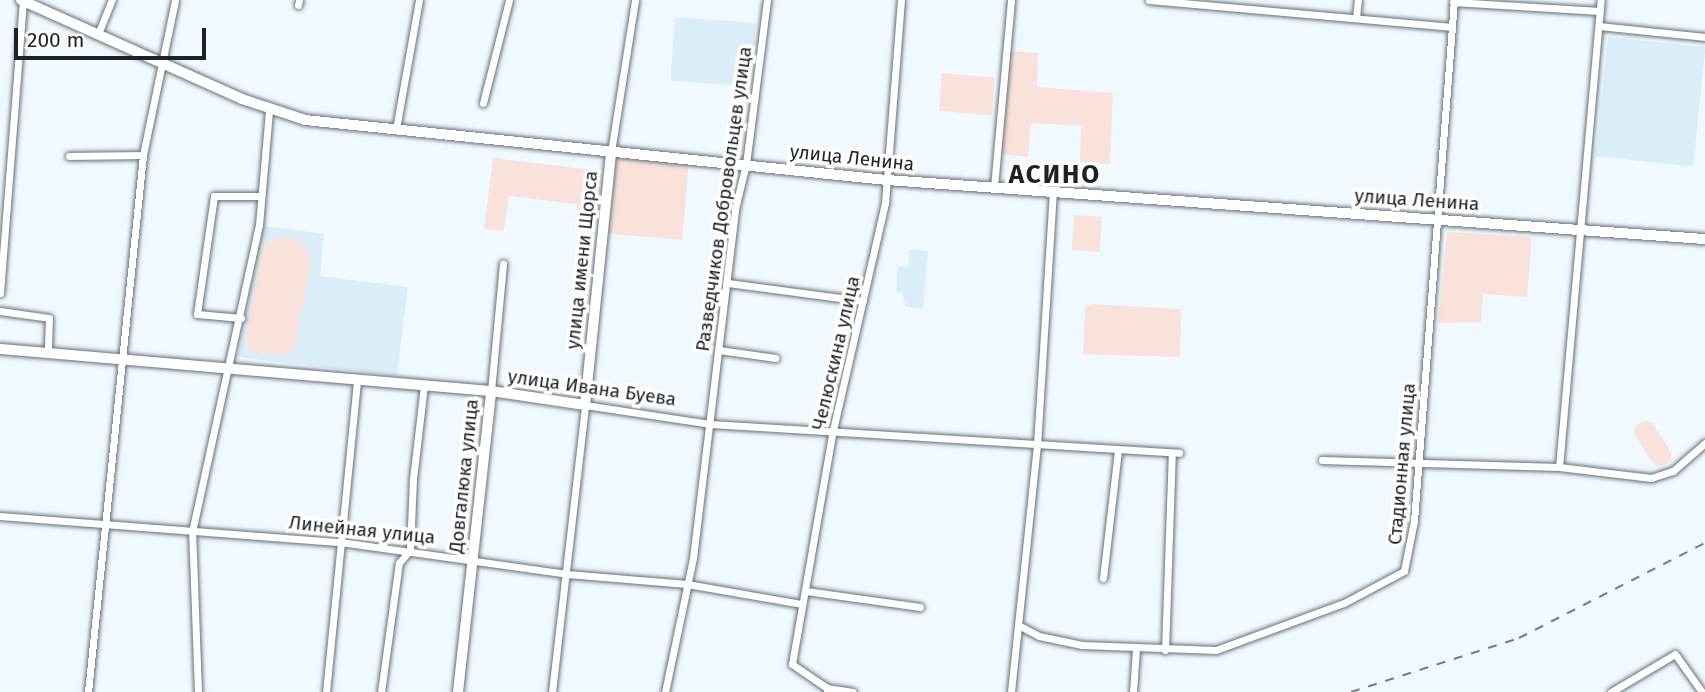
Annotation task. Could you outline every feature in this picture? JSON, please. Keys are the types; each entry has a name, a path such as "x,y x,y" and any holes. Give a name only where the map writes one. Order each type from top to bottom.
{"main road":[{"name":"улица Ленина","path":"22,0 269,110 305,120 887,180 1705,239"},
{"name":"улица имени Щорса","path":"585,405 611,152"},
{"name":"улица Ивана Буева","path":"0,349 491,391 585,405"},
{"name":"Довгалюка улица","path":"458,692 491,391"}],"street":[{"path":"0,293 22,0"},
{"path":"98,34 111,0"},
{"path":"88,692 143,155 160,61 175,0"},
{"path":"396,129 419,0"},
{"path":"483,103 509,0"},
{"name":"улица имени Щорса","path":"611,152 635,0"},
{"name":"Разведчиков Добровольцев улица","path":"665,692 687,584 728,283 734,209 746,164 766,0"},
{"name":"Челюскина улица","path":"827,690 792,664 833,430 887,180 901,0"},
{"path":"994,187 1011,0"},
{"path":"1149,0 1241,4 1450,27"},
{"path":"1356,18 1358,0"},
{"path":"1559,467 1601,0"},
{"path":"1454,1 1600,11"},
{"name":"Стадионная улица","path":"1022,627 1039,636 1082,645 1216,650 1344,603 1404,571 1410,555 1454,1"},
{"path":"1599,26 1705,37"},
{"path":"198,692 192,532 241,318 261,196 269,110"},
{"path":"69,156 143,155"},
{"path":"1011,692 1022,627 1054,191"},
{"path":"241,318 197,314 214,195 261,196"},
{"name":"Довгалюка улица","path":"491,391 503,264"},
{"path":"728,283 863,301"},
{"path":"0,311 49,318 48,352"},
{"path":"719,350 775,358"},
{"path":"326,692 358,379"},
{"path":"381,692 399,562 410,550 413,479 424,385"},
{"name":"улица имени Щорса","path":"552,692 585,405"},
{"name":"улица Ивана Буева","path":"585,405 710,424 1175,453 1165,650"},
{"path":"1322,460 1559,467 1634,478 1664,475 1705,443"},
{"path":"1103,578 1118,450"},
{"name":"Линейная улица","path":"0,516 340,542 472,558 567,574 687,584 802,604"},
{"path":"806,591 920,607"},
{"path":"1133,692 1136,649"},
{"path":"1611,692 1675,654 1702,692"},
{"path":"827,690 853,692"}],"shaded area":[{"path":"675,17 756,23 751,86 671,81"},
{"path":"1608,37 1705,47 1693,167 1595,156"},
{"path":"1008,51 1038,53 1037,87 1113,93 1110,164 1080,162 1081,126 1031,123 1028,157 999,154"},
{"path":"942,73 995,78 991,115 939,111"},
{"path":"493,158 602,171 596,222 575,220 577,204 509,196 504,231 484,229"},
{"path":"616,158 689,164 682,240 609,234"},
{"path":"1074,215 1102,217 1099,252 1072,250"},
{"path":"263,226 324,234 320,276 408,287 397,376 238,357"},
{"path":"1447,232 1532,237 1527,297 1483,294 1481,322 1438,323"},
{"path":"287,236 303,243 311,259 295,348 287,355 255,352 247,346 246,335 263,245"},
{"path":"910,249 928,251 923,309 906,307 902,293 896,292 898,266 908,267"},
{"path":"1092,304 1181,309 1180,357 1083,354 1085,306"},
{"path":"1644,421 1652,422 1671,452 1671,461 1661,466 1653,464 1634,434 1635,426"}],"railway":[{"path":"1351,692 1519,638 1705,543"}],"district":[{"name":"АСИНО","path":"1055,175"}]}
